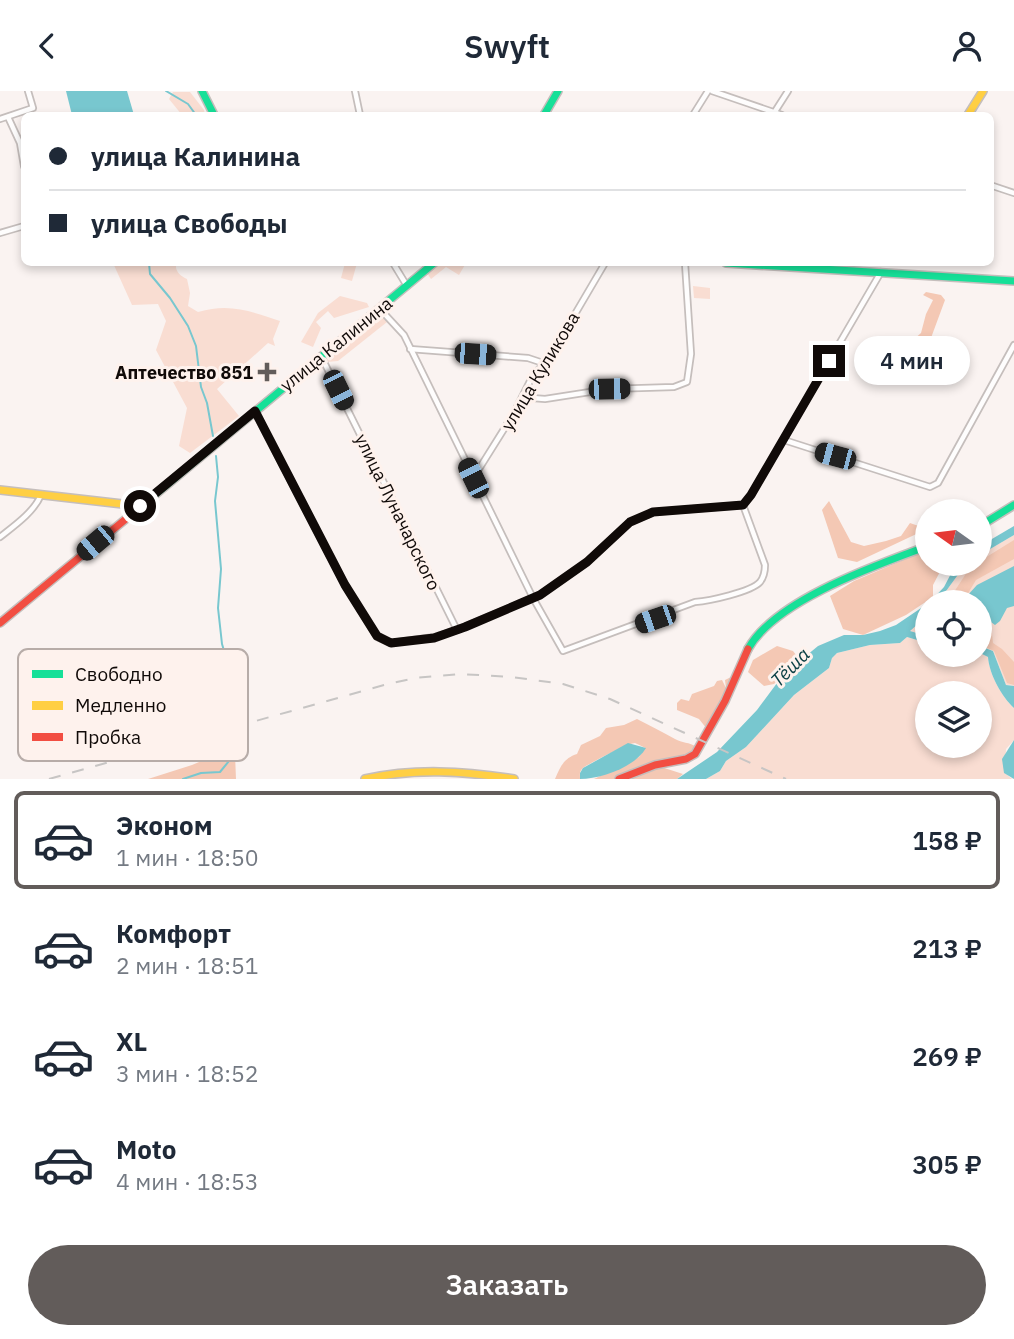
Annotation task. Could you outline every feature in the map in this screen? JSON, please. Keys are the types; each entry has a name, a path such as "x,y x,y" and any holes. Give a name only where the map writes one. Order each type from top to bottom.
{"street":[{"path":"22,112 33,108 28,91"},
{"path":"202,91 212,112"},
{"path":"355,91 359,112"},
{"path":"546,112 558,91"},
{"path":"695,112 710,91 771,112"},
{"path":"775,112 788,91"},
{"path":"970,112 983,91"},
{"path":"0,119 21,112"},
{"path":"8,117 21,149"},
{"path":"994,186 1014,193"},
{"path":"0,233 21,227"},
{"path":"395,266 407,286"},
{"name":"улица Калинина","path":"0,622 430,266"},
{"name":"улица Куликова","path":"473,478 514,413 532,377 551,355 603,266"},
{"path":"524,394 531,398 545,399 609,389 687,383 691,354 685,266"},
{"path":"796,266 1014,281"},
{"path":"255,411 345,585 377,636 391,643 434,638 533,598 587,562 630,522 653,512 743,505 784,440 884,266"},
{"path":"379,307 404,335 533,598 564,651 695,602 714,601 759,583 764,575 765,565 743,505"},
{"path":"784,440 930,487 938,483 1012,353 1014,345"},
{"path":"410,349 528,358 543,363"},
{"name":"улица Луначарского","path":"321,356 457,630"},
{"path":"0,490 140,506"},
{"path":"0,537 37,503 41,495"},
{"path":"992,519 1014,505"},
{"path":"619,779 695,754 750,645 764,628 796,605 887,561 915,551"},
{"path":"365,779 381,775 448,770 514,779"}],"shaded area":[{"path":"173,92 190,92 204,112 180,112 169,99"},
{"path":"114,266 176,266 179,273 187,279 190,293 188,306 198,312 230,308 280,321 273,339 275,346 268,343 217,389 239,416 190,453 179,446 187,408 156,350 166,321 158,304 132,305"},
{"path":"344,266 356,266 352,281 341,278"},
{"path":"436,266 464,266 459,275 446,267 431,279 427,273"},
{"path":"693,286 710,288 710,299 694,298"},
{"path":"926,292 941,295 945,300 928,346 916,354 903,349 921,333 933,300 923,295"},
{"path":"340,296 367,303 369,307 334,318 328,311 316,322 321,328 313,347 301,342 318,313"},
{"path":"377,314 387,322 338,361 327,362 325,358"},
{"path":"322,361 325,367 281,395"},
{"path":"829,501 851,542 864,546 901,536 910,523 915,525 915,535 857,562 838,558 822,510"},
{"path":"1014,535 1014,686 1006,685 992,651 992,590 947,590 957,576 992,576 992,548"},
{"path":"1014,540 1014,559 992,571 992,554"},
{"path":"915,555 915,576 938,576 933,590 915,590 915,609 863,635 843,629 830,596 854,581"},
{"path":"964,576 983,576 976,580 970,590 955,590"},
{"path":"992,633 993,643 1014,662 1014,685 1007,683 992,650"},
{"path":"907,637 915,639 915,667 990,667 997,685 1014,708 1014,740 1006,749 1005,773 1012,779 706,779 720,771 726,761 746,747 794,695 829,668 837,653 870,645 900,643"},
{"path":"747,646 707,729 699,719 677,710 677,703 681,699 689,701 692,694 714,686 717,681 722,680 726,688 725,680 731,677"},
{"path":"777,646 793,651 800,660 774,684 764,686 748,672 753,660"},
{"path":"637,719 697,747 687,756 647,766 614,779 594,779 639,757 645,748 635,743 583,768 580,779 555,779 563,763 577,754 581,745 600,736 606,728 624,725"},
{"path":"202,761 235,761 236,779 148,779"},
{"path":"655,765 683,774 677,779 619,779"}],"water":[{"path":"66,91 127,91 133,112 71,112"},
{"path":"1014,526 1014,535 992,548 992,539"},
{"path":"1014,566 1014,606 1007,608 995,625 992,623 992,590 972,590"},
{"path":"950,576 957,576 947,590 941,590"},
{"path":"915,612 915,627 910,631 915,632 915,639 907,637 900,643 870,645 837,653 829,668 794,695 746,747 726,761 720,771 706,779 677,779 717,752 757,710 783,675 818,646 844,635 863,635 896,625"},
{"path":"992,651 1006,685 1014,686 1014,708 1005,698 991,671"},
{"path":"1014,740 1014,779 1004,773 1002,759"},
{"path":"628,743 646,748 634,761 617,771 580,779 583,768"}],"waterway":[{"path":"166,91 188,104 194,112"},
{"path":"149,266 150,274 188,326 196,346 201,387 213,436"},
{"path":"216,456 218,477 215,501 221,569 218,608 224,649"},
{"path":"183,779 201,773 220,772 229,761"}],"railway":[{"path":"248,723 415,678 460,674 512,677 563,684 610,699 786,779"},
{"path":"49,779 113,761"}],"traffic: fast":[{"path":"202,91 212,112"},
{"path":"546,112 558,91"},
{"path":"127,518 430,266"},
{"path":"774,266 1014,281"},
{"path":"992,519 1014,505"},
{"path":"748,649 761,631 803,600 856,574 915,551"}],"traffic: slow":[{"path":"970,112 983,91"},
{"path":"0,490 140,506"},
{"path":"365,779 402,773 439,772 514,779"}],"traffic: jam":[{"path":"0,623 127,518"},
{"path":"619,779 695,754 725,701 748,649"}],"place":[{"name":"Аптечество 851","path":"267,372"}],"route":[{"path":"140,506 255,411 345,585 377,636 391,643 434,638 540,595 587,562 630,522 653,512 743,505 829,361"}],"water label":[{"name":"Тёша","path":"790,667"}]}
